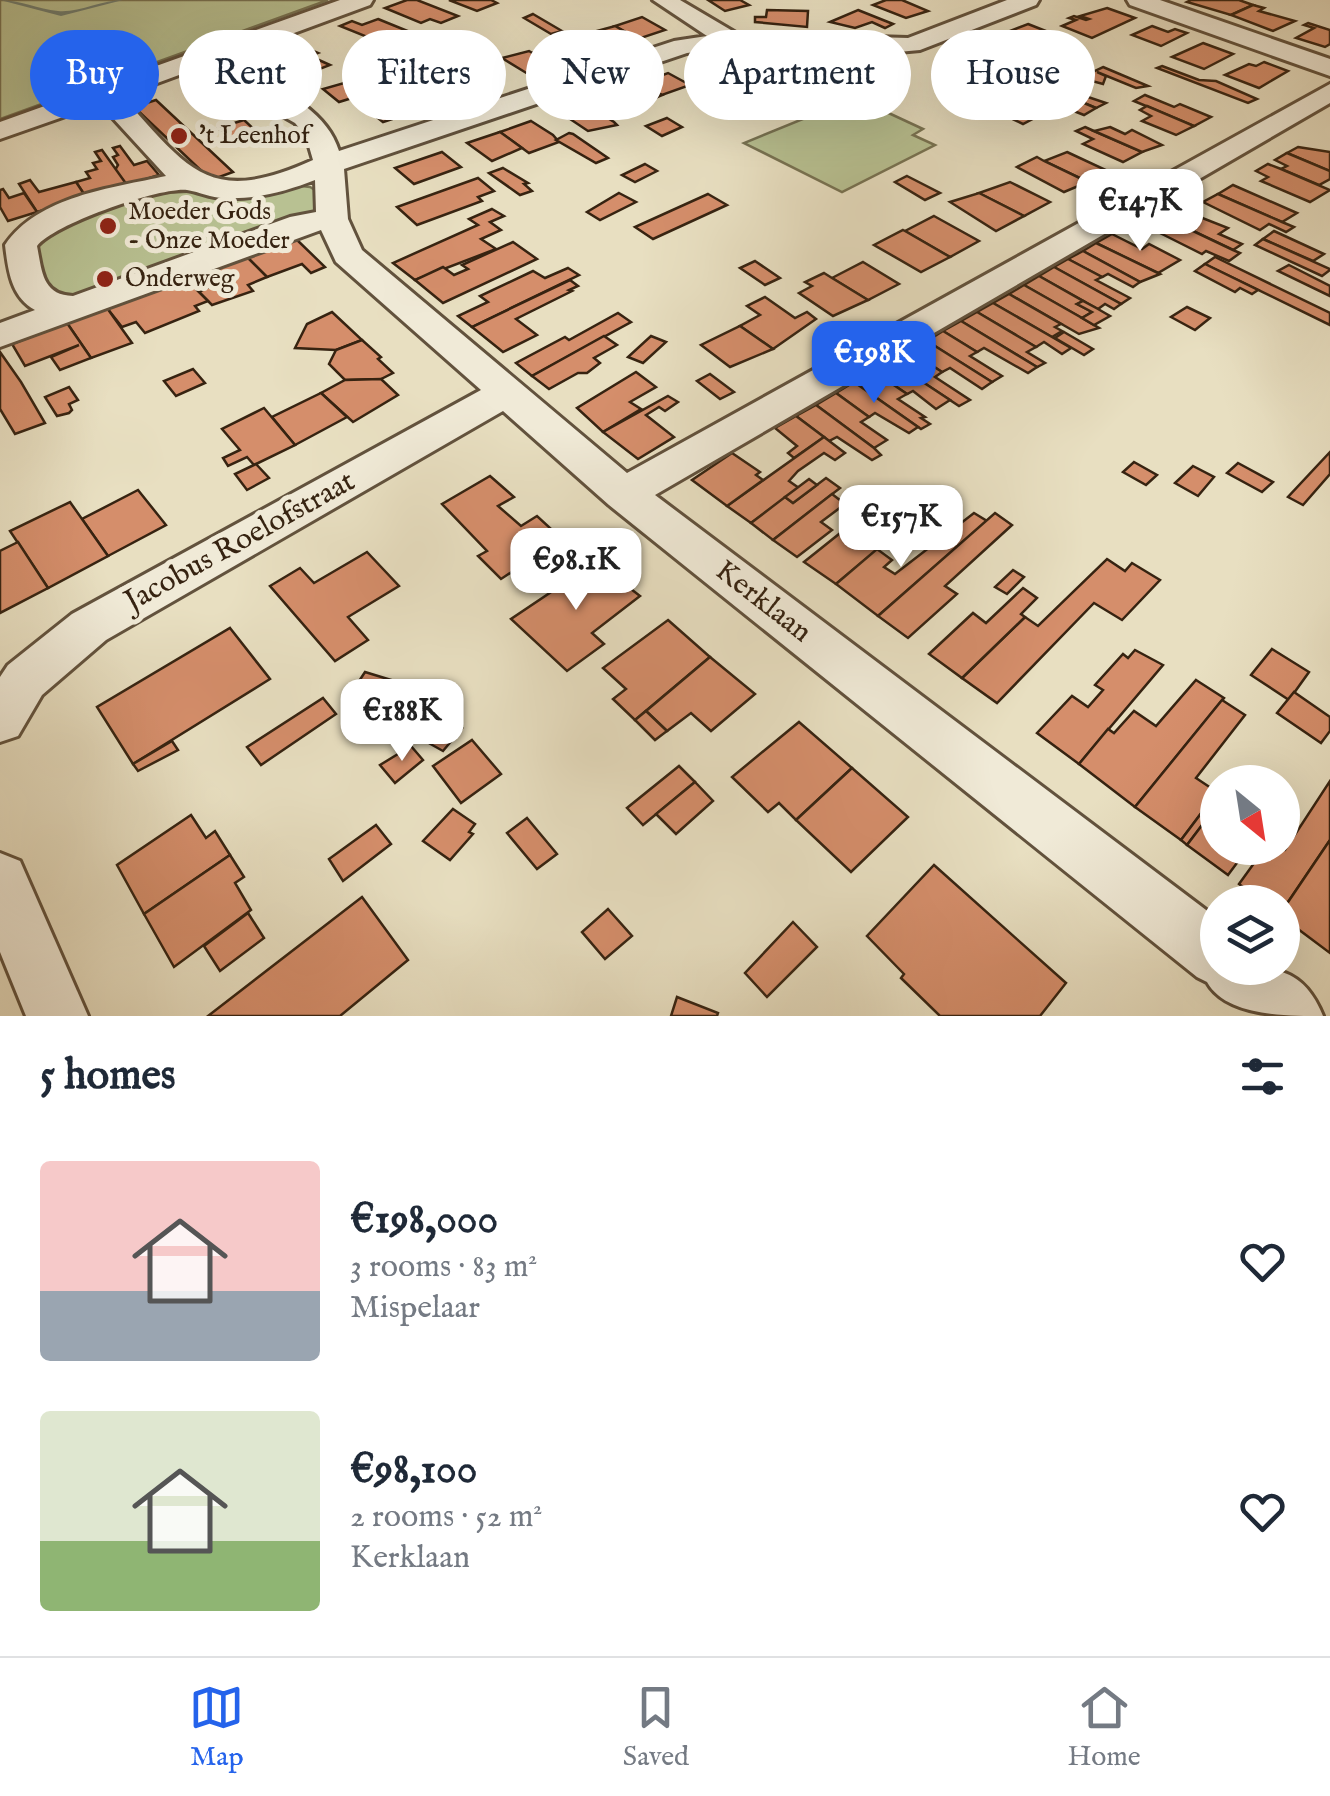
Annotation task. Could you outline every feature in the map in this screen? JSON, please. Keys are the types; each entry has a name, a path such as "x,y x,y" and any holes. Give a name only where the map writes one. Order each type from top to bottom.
{"street":[{"path":"282,30 362,0"},
{"path":"664,0 714,30"},
{"path":"911,45 1028,0"},
{"path":"1138,0 1330,68"},
{"path":"76,307 44,304 35,296 25,273 21,245 26,234 57,217 188,180 210,186 296,181 329,164 684,46"},
{"path":"624,494 1330,92"},
{"path":"0,131 30,120"},
{"path":"131,120 188,180"},
{"path":"308,120 320,134 329,164"},
{"name":"Kerklaan","path":"329,164 332,219 348,255 624,494 1200,942"},
{"path":"0,336 301,224 332,219"},
{"name":"Jacobus Roelofstraat","path":"0,720 26,680 89,627 505,392"},
{"path":"0,881 15,969 57,1016"},
{"path":"1253,985 1292,1016"}],"green space":[{"path":"0,0 328,0 245,30 179,30 179,54 159,61 159,30 30,30 30,108 0,119"},
{"path":"801,120 904,120 923,129 913,135 935,145 842,192 744,143"},
{"path":"301,186 315,190 317,208 307,217 75,299 45,293 34,235 135,199 164,193"}],"building":[{"path":"407,0 458,16 441,23 430,19 421,23 385,8"},
{"path":"449,0 491,0 497,3 477,11"},
{"path":"708,0 740,0 749,5 725,11"},
{"path":"902,0 928,11 906,18 873,5"},
{"path":"1239,0 1253,5 1231,15 1187,2"},
{"path":"1253,5 1264,8 1259,11 1295,21 1273,31 1231,15"},
{"path":"1107,8 1135,18 1095,37 1095,30 1062,26 1076,20 1069,18 1074,16 1089,19 1080,16"},
{"path":"767,10 808,11 807,27 755,22 755,17 766,17"},
{"path":"858,10 893,24 885,28 872,22 855,28 830,22"},
{"path":"533,14 560,30 544,30 524,18"},
{"path":"642,17 665,30 622,30 615,26"},
{"path":"378,19 405,30 350,30 340,26 352,21 362,25"},
{"path":"1028,24 1043,30 1013,30"},
{"path":"1304,25 1330,30 1330,44 1325,47 1296,38 1314,28"},
{"path":"1152,26 1187,33 1161,46 1132,35"},
{"path":"1203,43 1233,54 1204,69 1172,57"},
{"path":"526,52 526,73 506,60 506,57"},
{"path":"1264,62 1288,71 1259,88 1225,75 1249,64"},
{"path":"1162,66 1199,80 1216,81 1257,99 1248,103 1157,68"},
{"path":"1103,67 1148,86 1136,88 1097,72 1106,76 1103,84 1095,82 1095,71"},
{"path":"664,74 684,82 684,87 664,94"},
{"path":"342,84 342,101 339,102 323,89"},
{"path":"1145,95 1211,117 1194,126 1134,101"},
{"name":"'t Leenhof","path":"159,103 233,172 211,180 148,120 159,120"},
{"path":"1147,106 1194,126 1176,135 1142,121 1151,116 1140,110"},
{"path":"664,119 682,127 662,136 646,126"},
{"path":"244,120 257,132 231,140 218,128"},
{"path":"572,120 611,120 617,125 588,131"},
{"path":"531,121 559,142 529,153 500,132"},
{"path":"1085,127 1142,152 1123,162 1083,144 1093,139 1076,131"},
{"path":"1110,127 1125,134 1132,130 1162,145 1142,152 1094,131"},
{"path":"500,132 522,148 492,161 467,143"},
{"path":"569,133 608,158 596,163 556,140"},
{"path":"120,146 134,165 147,161 159,175 127,185 115,170 118,165 113,157 118,155 113,148"},
{"path":"1298,147 1330,152 1330,171 1287,153"},
{"path":"102,150 127,185 86,197 76,182 90,178 86,172 97,169 93,163 101,161 95,152"},
{"path":"442,152 461,167 414,184 395,168"},
{"path":"1067,152 1108,171 1088,182 1044,161"},
{"path":"1287,153 1330,171 1330,179 1319,185 1281,169 1287,166 1275,160"},
{"path":"1037,157 1088,182 1064,192 1017,167"},
{"path":"645,164 657,171 635,182 622,175"},
{"path":"1268,164 1330,190 1310,202 1261,181 1268,177 1256,171"},
{"path":"503,168 528,183 524,184 532,191 520,195 489,173"},
{"path":"907,176 940,193 925,200 895,182"},
{"path":"478,178 494,191 478,197 482,201 417,225 397,207"},
{"path":"30,180 39,192 76,182 86,197 37,212 19,184"},
{"path":"1010,182 1050,202 1024,216 979,193"},
{"path":"1233,185 1297,213 1282,222 1218,194"},
{"path":"3,189 9,198 24,193 37,212 8,221 0,207"},
{"path":"619,193 636,202 600,220 587,212"},
{"path":"979,193 1024,216 996,231 950,202"},
{"path":"708,194 727,205 653,239 635,227"},
{"path":"1218,194 1294,227 1286,232 1269,224 1260,230 1203,202"},
{"path":"492,209 504,216 490,222 501,230 481,239 496,249 415,280 393,263 478,225 469,219"},
{"path":"1187,212 1228,228 1219,234 1242,244 1233,250 1172,221"},
{"path":"934,216 979,241 950,257 905,231"},
{"path":"1172,221 1240,253 1229,261 1206,251 1202,254 1156,231"},
{"path":"903,230 950,257 921,272 874,245"},
{"path":"1274,231 1324,254 1313,261 1263,239"},
{"path":"1112,234 1142,249 1149,244 1180,260 1158,273 1096,243"},
{"path":"295,238 325,267 311,273 302,264 267,277 246,256"},
{"path":"1263,239 1330,270 1322,276 1255,245"},
{"path":"513,242 537,259 443,303 415,280 443,267 454,275 468,269 462,265"},
{"path":"1096,243 1160,274 1140,282 1083,251"},
{"path":"1083,251 1140,282 1133,287 1108,274 1102,277 1068,259"},
{"path":"246,256 267,277 248,285 253,291 212,305 199,292 215,284 204,272"},
{"path":"1215,257 1330,313 1330,325 1205,264"},
{"path":"1068,259 1130,298 1121,304 1054,267"},
{"path":"755,261 780,278 765,285 740,268"},
{"path":"863,262 899,284 868,300 832,278"},
{"path":"1205,264 1258,290 1252,294 1240,288 1235,292 1195,271"},
{"path":"1289,265 1330,286 1330,296 1278,271"},
{"path":"1054,267 1121,304 1114,309 1105,304 1098,309 1039,276"},
{"path":"568,268 579,275 472,327 458,316 488,302 480,296 533,271 545,278"},
{"path":"824,273 868,300 833,316 799,293 812,286 805,282"},
{"path":"1039,276 1083,301 1077,304 1092,312 1082,318 1024,285"},
{"path":"186,279 208,301 195,306 199,311 145,333 136,322 122,327 107,308"},
{"path":"570,280 578,286 569,290 572,291 516,319 537,335 503,352 472,327"},
{"path":"1024,285 1099,328 1079,334 1009,294"},
{"path":"1009,294 1061,324 1055,327 1062,331 1052,337 993,303"},
{"path":"765,297 795,318 807,312 816,319 773,349 740,326 760,315 747,306"},
{"path":"1083,301 1110,316 1094,325 1082,318 1092,312 1077,304"},
{"path":"993,303 1071,348 1062,354 1044,342 1036,347 977,312"},
{"path":"1187,307 1210,318 1195,330 1171,317"},
{"path":"107,308 132,343 91,358 67,323"},
{"path":"332,312 362,340 336,350 295,348 307,324"},
{"path":"977,312 1036,347 1027,352 1045,363 1037,367 961,321"},
{"path":"618,313 631,322 532,376 516,363 565,337 569,340"},
{"path":"961,321 1037,367 1028,373 984,348 977,352 943,331"},
{"path":"67,323 91,358 60,370 51,357 79,345 25,366 12,344"},
{"path":"740,326 773,349 730,367 701,345"},
{"path":"943,331 977,352 970,356 1002,376 992,382 927,341"},
{"path":"1064,332 1093,349 1084,355 1055,338"},
{"path":"604,336 617,345 594,358 600,363 587,373 578,373 549,389 532,376"},
{"path":"651,336 666,342 643,363 628,357"},
{"path":"362,340 393,373 381,379 345,380 329,364 336,350"},
{"path":"927,341 992,382 982,389 950,368 942,372 910,351"},
{"path":"910,351 942,372 935,377 970,400 959,406 891,361"},
{"path":"0,352 45,423 15,434 0,409"},
{"path":"891,361 950,400 936,409 913,391 907,394 873,371"},
{"path":"193,369 205,383 176,396 164,381"},
{"path":"873,371 907,394 898,399 930,424 921,429 854,382"},
{"path":"636,372 656,387 630,402 641,409 603,432 577,408"},
{"path":"710,374 734,392 720,399 697,381"},
{"path":"381,379 398,395 353,422 321,393 345,380"},
{"path":"854,382 918,427 909,433 875,413 869,417 836,393"},
{"path":"69,387 78,400 69,404 69,413 57,416 45,397"},
{"path":"321,393 347,417 295,445 272,417"},
{"path":"836,393 869,417 861,422 887,440 874,448 816,405"},
{"path":"668,396 678,402 665,411 659,407 646,415 674,437 638,459 603,432"},
{"path":"816,405 881,455 872,460 837,437 829,441 796,416"},
{"path":"264,408 295,445 254,465 247,457 228,466 223,458 240,450 222,429"},
{"path":"796,416 824,437 794,458 788,453 797,446 775,428"},
{"path":"824,437 845,453 835,460 824,453 798,471 789,481 799,488 751,523 727,506"},
{"path":"1330,452 1330,474 1303,505 1288,497"},
{"path":"732,453 760,472 756,475 763,480 727,506 692,480"},
{"path":"1134,462 1157,475 1146,485 1123,472"},
{"path":"1238,463 1273,482 1262,492 1227,473"},
{"path":"256,464 269,478 247,490 235,474"},
{"path":"1193,466 1214,477 1198,496 1175,483"},
{"path":"490,476 514,497 498,506 521,526 537,516 562,539 501,579 478,556 487,551 442,504"},
{"path":"826,478 840,488 773,540 751,523 785,497 793,503"},
{"path":"809,479 817,485 793,503 785,497"},
{"path":"138,490 166,525 108,556 82,519"},
{"path":"832,494 845,504 821,522 832,530 797,557 773,540"},
{"path":"869,500 885,511 893,504 914,519 836,584 804,562 859,518 852,513"},
{"path":"70,502 108,556 48,588 10,531"},
{"path":"974,513 987,521 878,616 836,584 877,549 892,560 884,567 895,574"},
{"path":"995,513 1012,525 945,586 957,594 908,638 878,616"},
{"path":"18,542 48,588 0,613 0,551"},
{"path":"367,552 399,586 348,617 368,640 335,661 270,586 300,568 314,583"},
{"path":"591,558 640,596 592,633 604,644 567,671 511,619 563,584 559,580"},
{"path":"1107,559 1125,571 1132,563 1160,580 1122,620 1094,603 997,703 962,678 1025,617 1038,626"},
{"path":"1013,570 1024,577 1007,594 995,587"},
{"path":"1023,588 1037,598 1021,614 1025,617 962,678 929,654 973,613 986,623"},
{"path":"668,620 710,657 635,720 613,699 626,689 603,668"},
{"path":"230,628 270,679 133,764 97,707"},
{"path":"1272,649 1309,672 1289,700 1251,675"},
{"path":"1135,650 1163,665 1079,764 1037,733 1072,696 1088,707 1103,690 1095,685 1123,654 1128,658"},
{"path":"710,657 755,694 711,731 691,713 667,731 646,711"},
{"path":"365,672 401,683 385,709 348,698"},
{"path":"1196,680 1224,698 1135,807 1079,764 1108,729 1114,733 1134,711 1156,726"},
{"path":"1294,692 1330,717 1330,731 1321,743 1277,713"},
{"path":"323,698 336,714 261,765 247,747"},
{"path":"1222,700 1245,715 1206,765 1200,765 1196,778 1200,781 1200,815 1181,840 1135,807"},
{"path":"646,711 667,731 655,740 635,720"},
{"path":"438,714 462,728 443,751 418,737"},
{"path":"799,722 852,768 796,820 779,803 768,812 732,777"},
{"path":"472,740 501,774 461,803 433,766"},
{"path":"172,741 178,750 138,771 133,764"},
{"path":"411,746 423,760 395,783 380,765"},
{"path":"679,766 695,782 643,825 627,808"},
{"path":"852,768 908,817 851,872 796,820"},
{"path":"1330,781 1330,840 1300,885 1239,884 1253,865 1300,865 1300,827"},
{"path":"695,782 713,801 676,834 656,814"},
{"path":"453,809 475,824 469,832 473,834 450,860 423,841"},
{"path":"191,815 206,838 215,831 230,855 144,914 117,865"},
{"path":"1200,815 1200,828 1187,845 1181,840"},
{"path":"527,818 557,854 537,869 507,833"},
{"path":"376,825 391,844 343,881 329,859"},
{"path":"1200,828 1200,855 1187,845"},
{"path":"1330,840 1330,953 1300,930 1300,885"},
{"path":"230,855 244,877 235,883 251,910 174,967 144,914"},
{"path":"934,865 1066,983 1040,1016 940,1016 901,978 904,974 867,936"},
{"path":"1214,865 1235,865 1228,875"},
{"path":"362,897 408,960 340,1016 208,1016"},
{"path":"608,909 632,936 605,959 582,932"},
{"path":"248,913 264,938 220,971 204,946"},
{"path":"793,922 817,947 767,997 745,973"},
{"path":"677,997 718,1013 717,1016 671,1016"}],"waterway":[{"path":"3,0 61,14 120,0"},
{"path":"254,30 337,0"}],"place":[{"name":"'t Leenhof","path":"179,136"},
{"name":"Moeder Gods - Onze Moeder","path":"108,226"},
{"name":"Onderweg","path":"105,279"}]}
